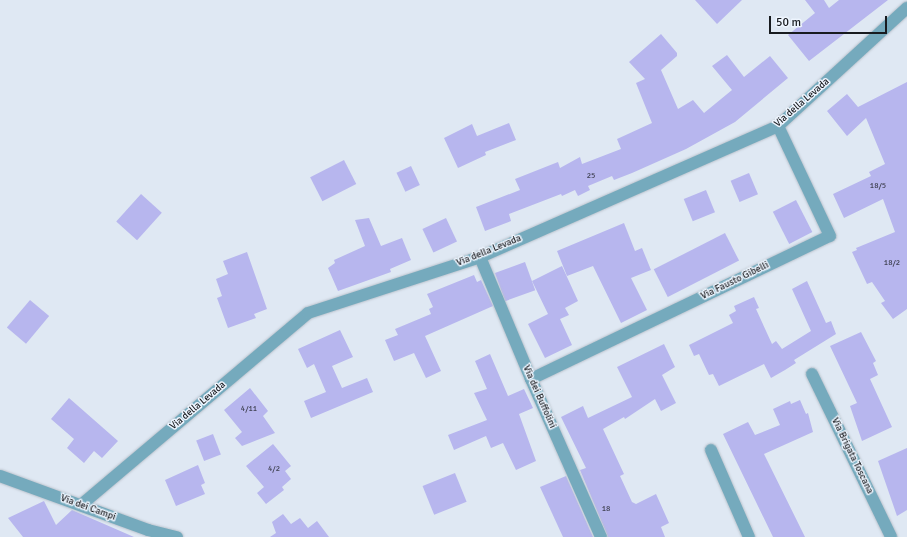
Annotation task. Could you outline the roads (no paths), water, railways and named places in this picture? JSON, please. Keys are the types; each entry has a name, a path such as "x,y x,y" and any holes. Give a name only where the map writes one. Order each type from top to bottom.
{"street":[{"name":"Via della Levada","path":"81,505 308,313 480,257 778,126 907,8"},
{"name":"Via Fausto Gibelli","path":"531,379 830,236 778,126"},
{"name":"Via dei Buffolini","path":"480,257 531,379 601,537"},
{"name":"Via Brigata Toscana","path":"812,374 891,537"},
{"path":"710,450 749,537"},
{"name":"Via dei Campi","path":"0,476 148,530 177,537"}]}
